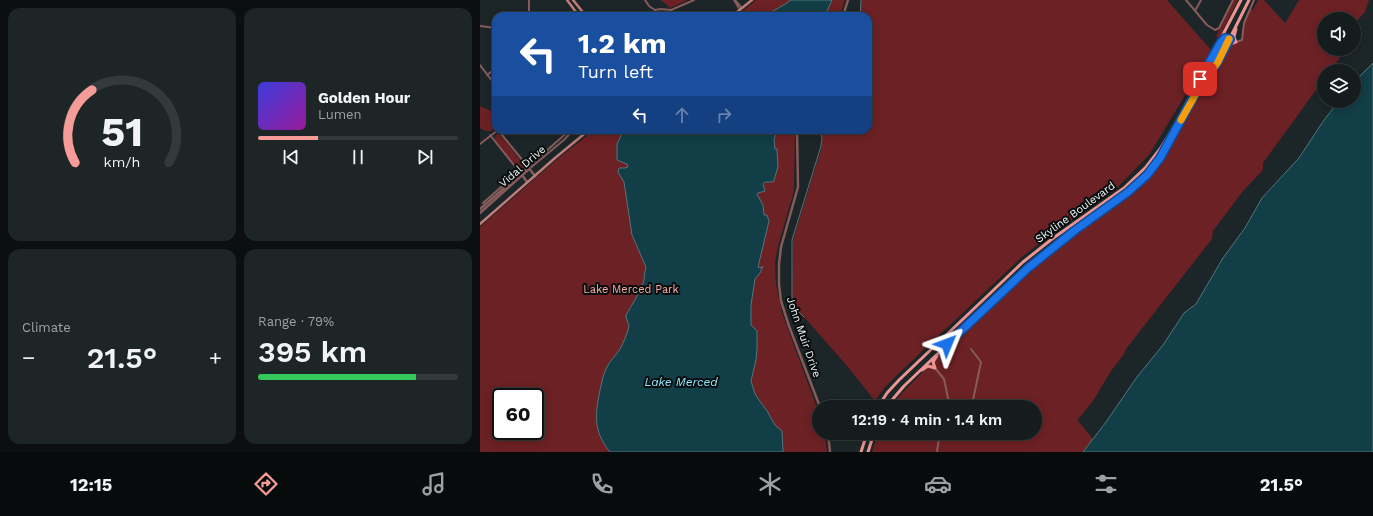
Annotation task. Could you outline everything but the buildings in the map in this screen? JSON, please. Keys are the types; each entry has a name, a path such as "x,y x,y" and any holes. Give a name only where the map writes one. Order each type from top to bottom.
{"main road":[{"path":"567,0 577,12"},
{"path":"573,0 583,12"},
{"path":"737,12 752,0"},
{"name":"Skyline Boulevard","path":"882,400 899,380 1006,277 1040,248 1118,192 1141,173 1164,143 1214,54 1241,0"},
{"name":"Skyline Boulevard","path":"891,400 899,390 1028,268 1074,231 1128,192 1147,175 1160,158 1197,92 1221,56 1249,0"},
{"path":"1230,39 1226,32 1233,16"},
{"path":"1221,56 1229,45 1236,42 1234,35 1237,25"},
{"path":"1214,54 1222,40 1226,38 1230,39"},
{"path":"480,224 527,182 585,134"},
{"path":"935,368 933,362 947,344"},
{"path":"917,373 928,366 935,368"},
{"path":"861,452 865,440"},
{"path":"868,452 872,440"}],"street":[{"path":"529,0 529,12"},
{"path":"645,0 650,8 656,10 673,9 694,0"},
{"path":"734,0 741,9"},
{"path":"844,12 848,0"},
{"path":"1186,0 1210,27 1217,30 1233,0"},
{"path":"1195,11 1201,0"},
{"path":"1230,39 1236,42 1240,41 1242,38 1244,23 1254,0"},
{"path":"480,26 492,28"},
{"path":"480,66 492,80"},
{"path":"488,75 492,72"},
{"path":"480,144 493,134"},
{"path":"501,134 535,176"},
{"name":"Vidal Drive","path":"480,209 521,173 565,139 569,134"},
{"name":"John Muir Drive","path":"796,134 798,187 781,247 779,284 789,326 817,400"},
{"path":"490,136 527,182"},
{"name":"Vidal Drive","path":"480,212 521,173"},
{"path":"480,200 484,204"},
{"path":"971,349 981,362 973,400"},
{"path":"935,368 945,381 949,400"},
{"path":"829,440 830,452"},
{"path":"937,451 939,440"}],"green space":[{"path":"661,0 688,0 670,8"},
{"path":"756,0 845,0 841,12 741,12"},
{"path":"861,0 1167,0 1212,51 1149,155 1116,189 1058,229 1023,256 897,375 885,387 876,400 804,317 795,310 792,300 793,240 822,146 820,134 872,134 872,12 860,12"},
{"path":"1234,0 1238,0 1219,38 1216,36"},
{"path":"1258,0 1264,0 1285,23 1299,0 1369,0 1365,12 1361,16 1361,12 1317,12 1317,56 1341,56 1335,64 1317,64 1317,89 1263,163 1263,170 1243,191 1213,231 1212,239 1126,349 1093,401 1079,418 1078,421 1093,439 1083,452 872,452 876,440 1042,440 1042,400 896,400 980,315 1024,274 1070,236 1106,211 1105,209 1128,192 1154,166 1197,92 1229,45 1242,40 1243,27 1250,7 1253,10"},
{"path":"480,106 492,112 492,130 486,131 480,128"},
{"path":"497,134 500,135 524,165 525,167 523,170 518,169 495,140 495,136"},
{"name":"Lake Merced Park","path":"589,134 795,134 794,191 778,246 775,263 776,284 782,313 814,400 812,400 812,440 826,440 827,452 480,452 480,227 555,161"}],"water":[{"path":"791,0 832,0 826,12 769,12 783,6"},
{"path":"1373,63 1373,452 1083,452 1137,377 1163,345 1184,313 1196,304 1223,258 1245,228 1262,198 1299,158 1333,108 1361,108 1361,75"},
{"name":"Lake Merced","path":"622,134 776,134 774,139 775,149 777,149 778,167 774,180 773,182 765,182 763,184 765,191 757,194 763,205 764,215 767,215 769,221 758,267 761,268 763,266 755,279 751,305 751,325 757,331 757,348 751,381 755,394 775,425 782,431 783,452 610,452 604,444 598,430 596,415 604,372 625,338 629,326 626,315 644,281 646,267 632,235 624,182 618,172 619,168 628,167 627,164 617,160 617,144"}],"waterway":[{"path":"860,12 861,0"},
{"path":"804,317 795,310 792,302 792,240 821,146 822,138 820,134"}],"slow traffic":[{"path":"1181,120 1202,84 1218,62 1229,39"}],"route":[{"path":"947,344 1028,268 1074,231 1120,199 1147,175 1160,158 1194,96 1215,66 1230,39 1225,38 1222,40 1200,79"}]}
